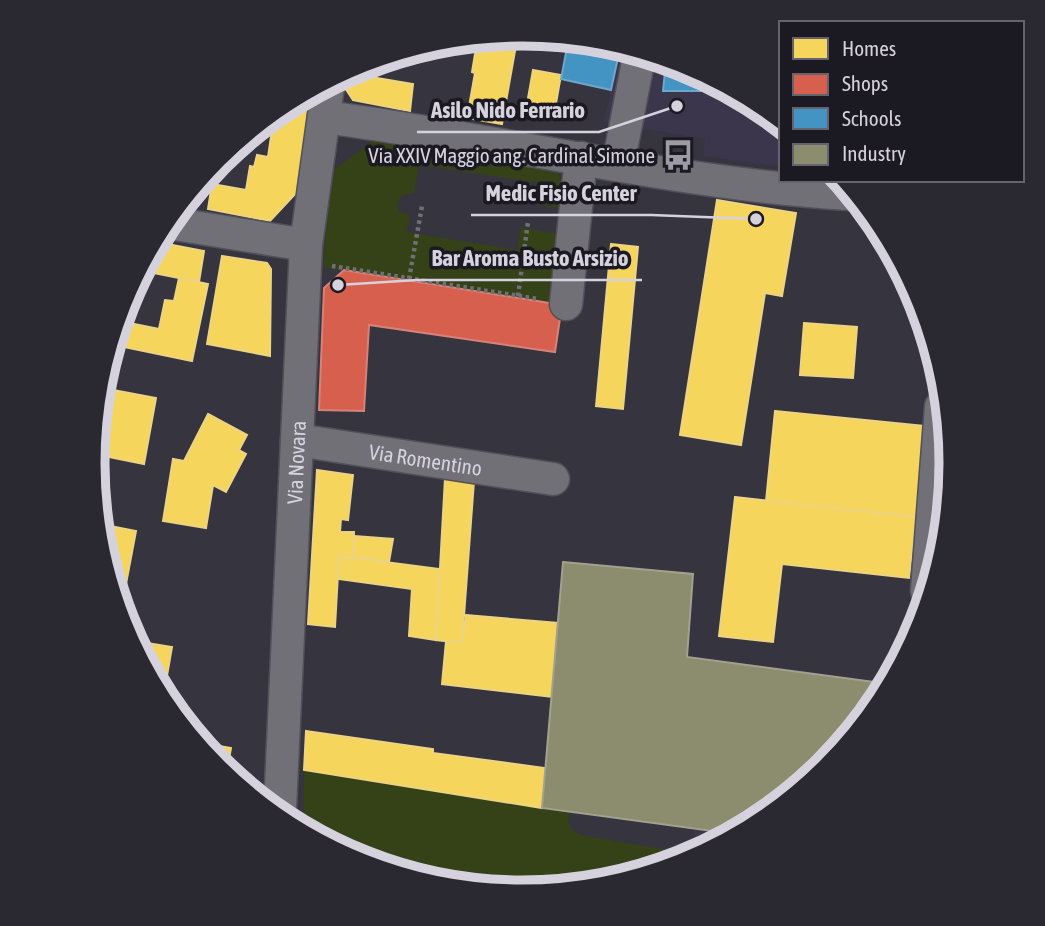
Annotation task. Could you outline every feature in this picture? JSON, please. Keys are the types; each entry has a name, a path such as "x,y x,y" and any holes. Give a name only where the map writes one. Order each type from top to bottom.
{"street":[{"path":"618,165 638,62"},
{"name":"Via Novara","path":"280,803 297,440 316,255 327,95"},
{"path":"324,117 618,165 801,191 841,193"},
{"path":"566,303 581,158"},
{"path":"179,225 316,255"},
{"path":"930,554 939,435"},
{"name":"Via Romentino","path":"297,440 553,479"}],"path":[{"path":"409,279 422,206"},
{"path":"518,296 528,222"},
{"path":"316,255 409,279 566,303"}],"shaded area":[{"path":"618,57 631,60 682,77 707,89 731,101 777,132 779,167 703,156 705,139 604,122"},
{"path":"695,829 717,832 707,837 693,844"}],"green space":[{"path":"380,141 550,167 555,171 562,180 564,191 558,208 538,205 540,183 419,165 414,193 402,195 397,205 400,212 410,215 407,232 517,250 521,227 555,234 557,237 551,304 323,267 331,172 371,142"},
{"path":"304,770 569,812 570,826 581,835 676,851 631,866 577,877 495,880 441,872 388,858 363,849 303,818"}],"building: Homes":[{"path":"516,46 502,124 467,118 475,73 472,72 476,48"},
{"path":"533,70 561,75 555,109 527,104"},
{"path":"372,74 371,77 413,84 410,111 353,100 345,88"},
{"path":"309,104 297,192 270,221 208,209 213,184 246,190 250,166 254,167 257,155 268,157 272,129"},
{"path":"717,200 796,213 782,296 765,293 741,445 680,435"},
{"path":"167,244 204,251 199,282 151,272"},
{"path":"611,244 638,247 623,409 596,406"},
{"path":"222,256 267,263 271,269 270,356 207,344"},
{"path":"179,278 208,284 192,361 124,347 129,323 159,329 165,300 174,301"},
{"path":"804,323 857,327 853,378 800,375"},
{"path":"112,390 156,398 144,464 105,456"},
{"path":"775,411 924,426 916,517 766,501"},
{"path":"208,414 247,435 239,450 246,454 226,492 213,485 206,528 163,521 173,459 184,461"},
{"path":"317,470 353,475 348,520 341,519 340,532 354,532 353,557 339,556 335,627 308,624"},
{"path":"445,478 474,481 462,643 436,640"},
{"path":"735,497 916,517 909,578 782,564 773,642 719,636"},
{"path":"110,526 136,531 125,590"},
{"path":"354,536 393,539 389,562 353,557"},
{"path":"339,556 440,569 436,640 409,636 412,589 338,579"},
{"path":"466,615 558,623 552,697 442,684 446,641 462,643"},
{"path":"147,645 172,647 166,680 161,672"},
{"path":"306,731 433,749 433,753 545,768 542,808 304,770"},
{"path":"216,745 231,748 229,760"}],"building: Shops":[{"path":"344,270 562,305 555,352 369,325 364,411 319,410 324,288"}],"building: Schools":[{"path":"567,48 618,57 611,90 561,79"},
{"path":"665,71 711,91 663,91"}],"building: Industry":[{"path":"563,562 693,574 687,657 878,682 854,717 798,777 754,810 718,832 542,808"}],"place":[{"name":"Asilo Nido Ferrario","path":"677,106"},
{"name":"Via XXIV Maggio ang. Cardinal Simone","path":"678,155"},
{"name":"Medic Fisio Center","path":"756,219"},
{"name":"Bar Aroma Busto Arsizio","path":"338,285"}]}
